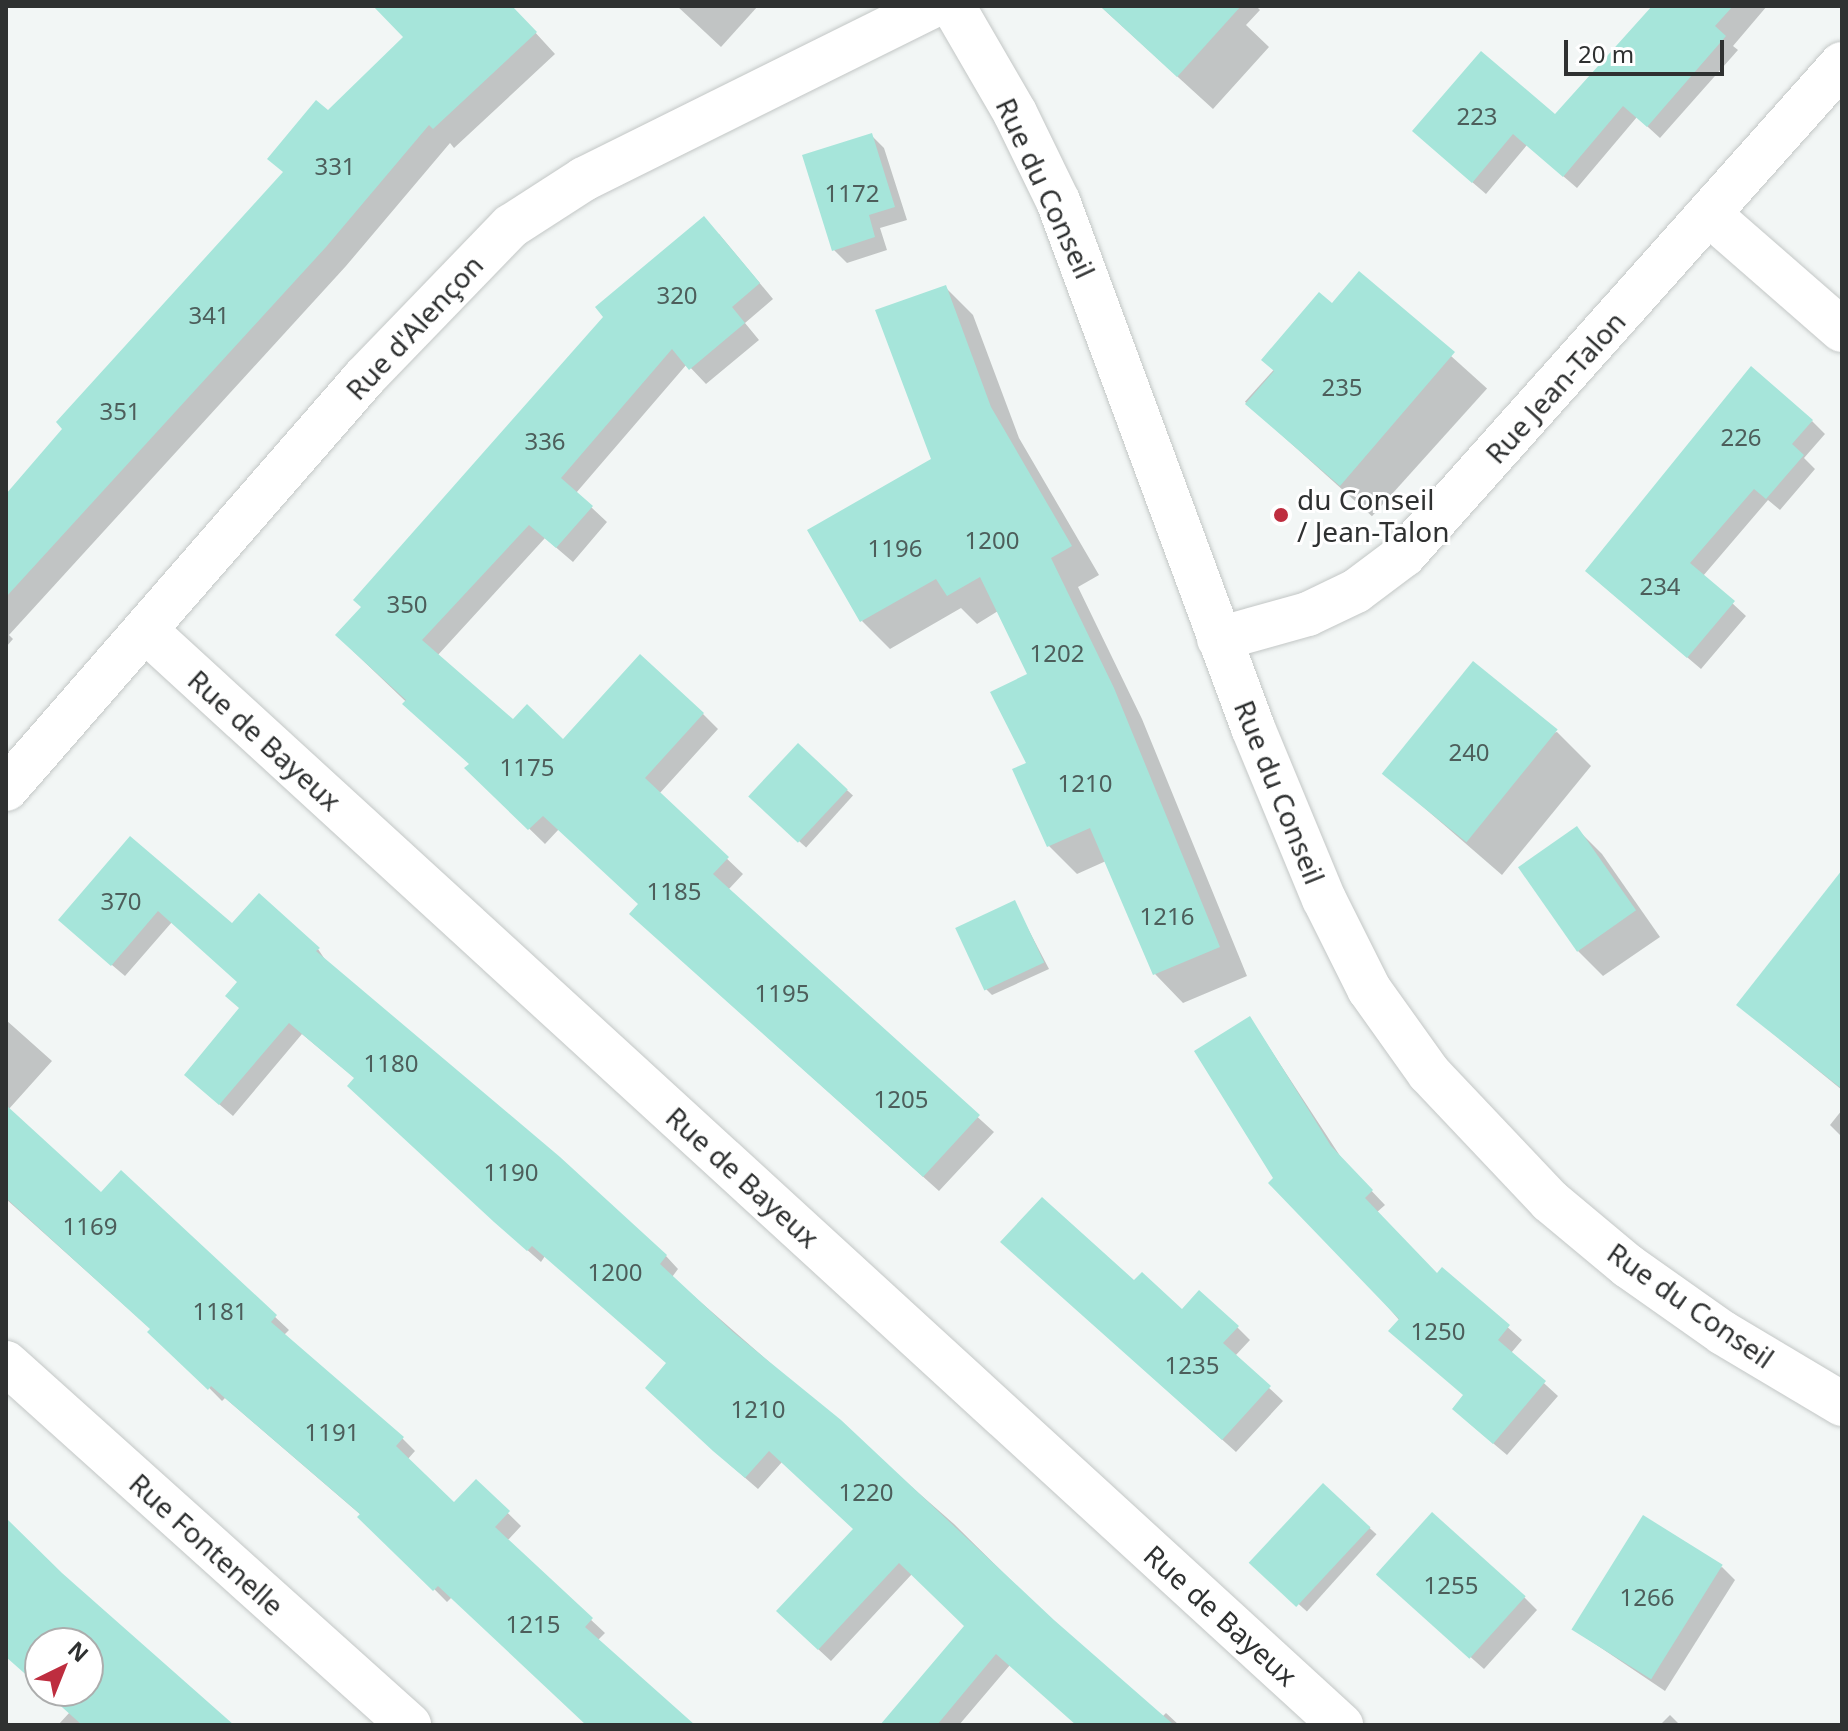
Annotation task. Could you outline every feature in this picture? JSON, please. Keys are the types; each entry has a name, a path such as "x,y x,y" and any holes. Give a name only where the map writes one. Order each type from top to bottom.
{"street":[{"name":"Rue d'Alençon","path":"6,789 424,312 511,226 584,179 933,6"},
{"name":"Rue du Conseil","path":"953,6 1015,113 1058,201 1219,639 1324,899 1369,989 1429,1073 1528,1179 1628,1266 1723,1333 1842,1404"},
{"name":"Rue Jean-Talon","path":"1219,639 1308,614 1356,591 1404,555 1842,64"},
{"path":"1710,215 1842,330"},
{"name":"Rue de Bayeux","path":"145,630 1341,1725"},
{"name":"Rue Fontenelle","path":"6,1363 409,1725"}],"building":[{"path":"373,6 512,6 537,32 433,129 429,125 326,247 6,597 6,494 62,429 56,422 283,172 267,159 316,100 328,110 403,37"},
{"path":"1100,6 1241,6 1177,77"},
{"path":"1652,6 1733,6 1715,26 1726,36 1647,127 1623,106 1563,177 1513,134 1472,183 1412,131 1481,51 1555,114"},
{"path":"872,133 895,207 869,215 875,237 832,251 802,155"},
{"path":"704,216 760,283 732,307 745,323 689,370 672,349 561,478 593,506 556,548 529,525 422,640 513,719 527,704 563,739 640,654 704,713 645,778 729,857 713,874 980,1115 923,1177 629,914 638,904 543,816 528,830 464,768 469,764 402,704 406,700 335,635 361,607 353,600 603,317 595,307"},
{"path":"1359,271 1455,352 1340,486 1245,404 1274,371 1261,360 1319,292 1332,303"},
{"path":"946,285 991,407 1072,546 1051,558 1114,688 1220,947 1153,975 1090,828 1047,847 1012,769 1026,763 990,692 1027,674 980,577 947,596 936,579 860,622 807,530 931,459 875,310"},
{"path":"1751,366 1813,420 1792,444 1804,455 1766,499 1754,489 1690,563 1735,601 1687,658 1585,571"},
{"path":"1473,661 1558,730 1466,842 1382,774"},
{"path":"798,743 848,789 798,843 748,796"},
{"path":"1577,826 1636,910 1577,952 1518,867"},
{"path":"130,836 232,923 259,893 320,948 316,951 560,1157 667,1255 660,1264 733,1332 841,1420 1054,1620 1174,1725 1076,1725 996,1654 937,1725 880,1725 964,1626 899,1563 818,1650 776,1611 853,1529 769,1451 745,1478 713,1451 645,1388 666,1363 532,1246 527,1251 494,1222 347,1086 354,1078 289,1023 219,1105 184,1075 239,1008 225,996 237,982 158,911 111,966 58,920"},
{"path":"1842,870 1842,1089 1736,1005"},
{"path":"1015,900 1044,963 984,990 955,928"},
{"path":"1250,1016 1331,1146 1373,1190 1365,1198 1437,1273 1442,1267 1510,1325 1498,1340 1546,1381 1493,1444 1452,1409 1463,1395 1388,1331 1399,1319 1268,1183 1273,1178 1194,1051"},
{"path":"6,1105 101,1192 121,1170 277,1315 271,1322 404,1437 396,1446 454,1502 476,1479 510,1511 495,1527 593,1618 585,1627 695,1725 586,1725 438,1586 433,1591 357,1517 360,1514 211,1386 208,1390 147,1332 150,1329 6,1198"},
{"path":"1042,1197 1134,1280 1142,1272 1182,1309 1199,1290 1239,1326 1223,1343 1271,1386 1222,1440 1000,1242"},
{"path":"1323,1483 1371,1527 1296,1607 1249,1563"},
{"path":"1432,1512 1526,1596 1469,1659 1376,1574"},
{"path":"1643,1515 1723,1565 1651,1679 1571,1629"},
{"path":"6,1518 62,1573 234,1725 82,1725 62,1707 104,1707 104,1627 24,1627 24,1673 6,1657"}],"place":[{"name":"du Conseil / Jean-Talon","path":"1281,515"}]}
